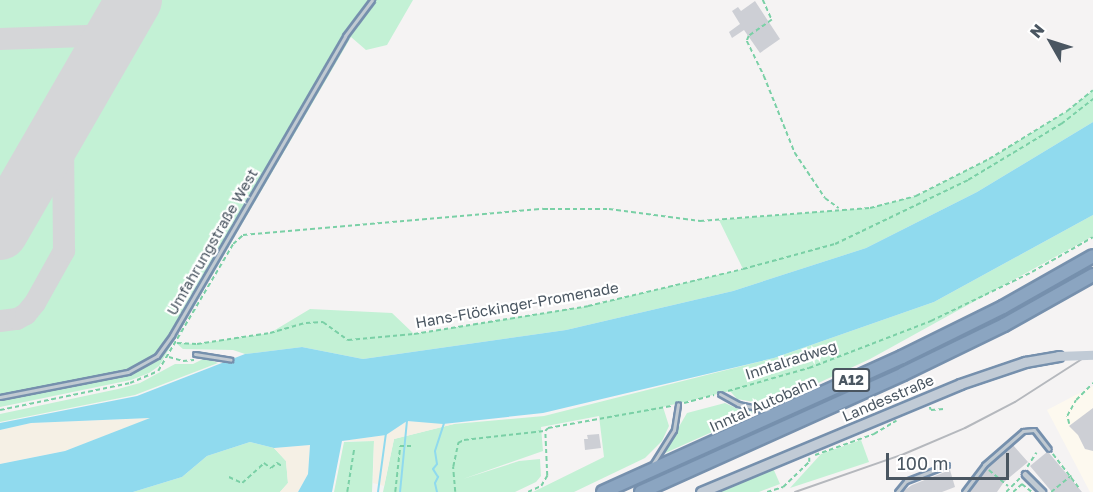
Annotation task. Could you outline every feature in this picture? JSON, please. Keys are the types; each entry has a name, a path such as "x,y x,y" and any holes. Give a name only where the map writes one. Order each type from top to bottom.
{"highway":[{"name":"Inntal Autobahn","path":"603,492 779,413 993,312 1093,256"},
{"name":"Inntal Autobahn","path":"641,492 903,374 1004,325 1093,275"}],"main road":[{"name":"Landesstraße","path":"701,492 994,372 1058,356 1093,355"}],"street":[{"path":"1025,474 1042,492"}],"lane":[{"name":"Umfahrungstraße West","path":"0,397 128,372 157,356 172,335 341,43 372,0"},
{"path":"197,355 231,360"},
{"path":"720,394 738,405 779,413"},
{"path":"648,471 671,436 678,404"},
{"path":"964,492 984,465 1023,431 1034,430 1048,448"},
{"path":"897,492 906,481 947,465"}],"path":[{"path":"762,0 772,20 749,36 747,41 764,76 795,153 825,198 839,208"},
{"path":"0,410 130,383 158,371 233,244 243,236 543,208 609,209 700,221 839,208 870,208 916,196 989,159 1067,111 1093,90"},
{"name":"Hans-Flöckinger-Promenade","path":"176,344 197,344 270,333 306,323 323,322 348,340 414,334 588,306 755,266 835,244 968,180 1061,124 1093,99"},
{"name":"Inntalradweg","path":"455,492 453,467 458,443 465,440 545,431 678,404 809,368 931,321 1032,272 1093,237"},
{"path":"168,356 183,361 195,360 197,355"},
{"path":"1069,424 1067,416 1076,400 1093,383"},
{"path":"927,398 931,410 945,409"},
{"path":"767,492 783,487 809,462 808,457 874,434 895,423 900,409"},
{"path":"528,492 540,486 548,476 545,431"},
{"path":"395,492 400,446 411,446"},
{"path":"1048,448 1080,489"},
{"path":"346,492 354,449"},
{"path":"229,477 242,483 264,463 271,468 277,464 282,466"},
{"path":"985,472 987,468 1009,487"},
{"path":"1051,492 1071,476"},
{"path":"1014,483 1016,489"},
{"path":"1014,492 1022,484 1032,492"}],"shaded area":[{"path":"1093,386 1093,492 1090,492 1047,410"}],"green space":[{"path":"0,0 413,0 387,45 366,50 351,37 159,366 131,380 0,407"},
{"path":"1093,90 1093,122 977,192 866,248 733,291 566,330 363,359 302,347 245,354 233,350 183,349 176,343 197,344 270,333 310,309 392,313 414,334 588,306 743,269 719,220 870,208 916,196 989,159 1067,111"},
{"path":"1093,215 1093,236 870,359 771,405 737,399 730,391 663,407 669,426 662,441 645,458 574,492 533,492 604,457 599,416 541,427 543,451 463,479 519,461 540,459 541,476 536,482 515,492 383,492 394,439 454,424 544,416 774,358 934,302"},
{"path":"205,358 218,363 135,395 0,422 0,414 140,383 175,364 193,364"},
{"path":"725,403 738,409 759,411 663,454 687,413"},
{"path":"861,440 869,462 790,488 821,454"},
{"path":"374,441 372,492 334,492 344,442"},
{"path":"250,442 274,448 286,461 288,483 280,492 133,492 182,477 207,456"},
{"path":"773,468 780,484 759,492 718,492"}],"sand":[{"path":"152,418 65,451 0,464 0,430 31,423"},
{"path":"407,421 454,424 394,439 384,486 373,483 374,441 342,441 386,435"},
{"path":"310,445 308,474 298,492 280,492 288,483 286,461 274,448"}],"water":[{"path":"1093,122 1093,215 934,302 774,358 543,413 443,424 407,421 386,435 342,441 332,492 298,492 308,474 310,445 274,448 250,442 207,456 182,477 133,492 0,492 0,464 65,451 150,418 31,423 0,430 0,423 137,396 245,354 302,347 363,359 566,330 733,291 866,248 977,192"}],"building":[{"path":"755,1 780,39 760,53 744,30 732,38 729,32 740,24 732,11 738,7 741,11"},
{"path":"1093,408 1093,451 1085,449 1078,435 1069,426"},
{"path":"599,434 601,448 585,450 584,439 588,439 587,435"},
{"path":"1013,445 1028,462 1004,482 997,492 969,492 987,468"},
{"path":"1047,452 1082,492 1052,492 1030,466"},
{"path":"950,470 955,487 942,492 902,492 912,485"}],"waterway":[{"path":"400,492 407,420"},
{"path":"437,492 435,483 438,477 433,469 437,464 435,451 444,423"},
{"path":"378,492 386,433"}],"taxiway":[{"path":"0,39 114,35"},
{"path":"0,321 17,319 26,314 35,303 64,251 63,134 67,115"}],"runway":[{"path":"0,232 134,0"}],"railway":[{"path":"795,492 904,454 965,428 1015,402 1093,352"}]}
